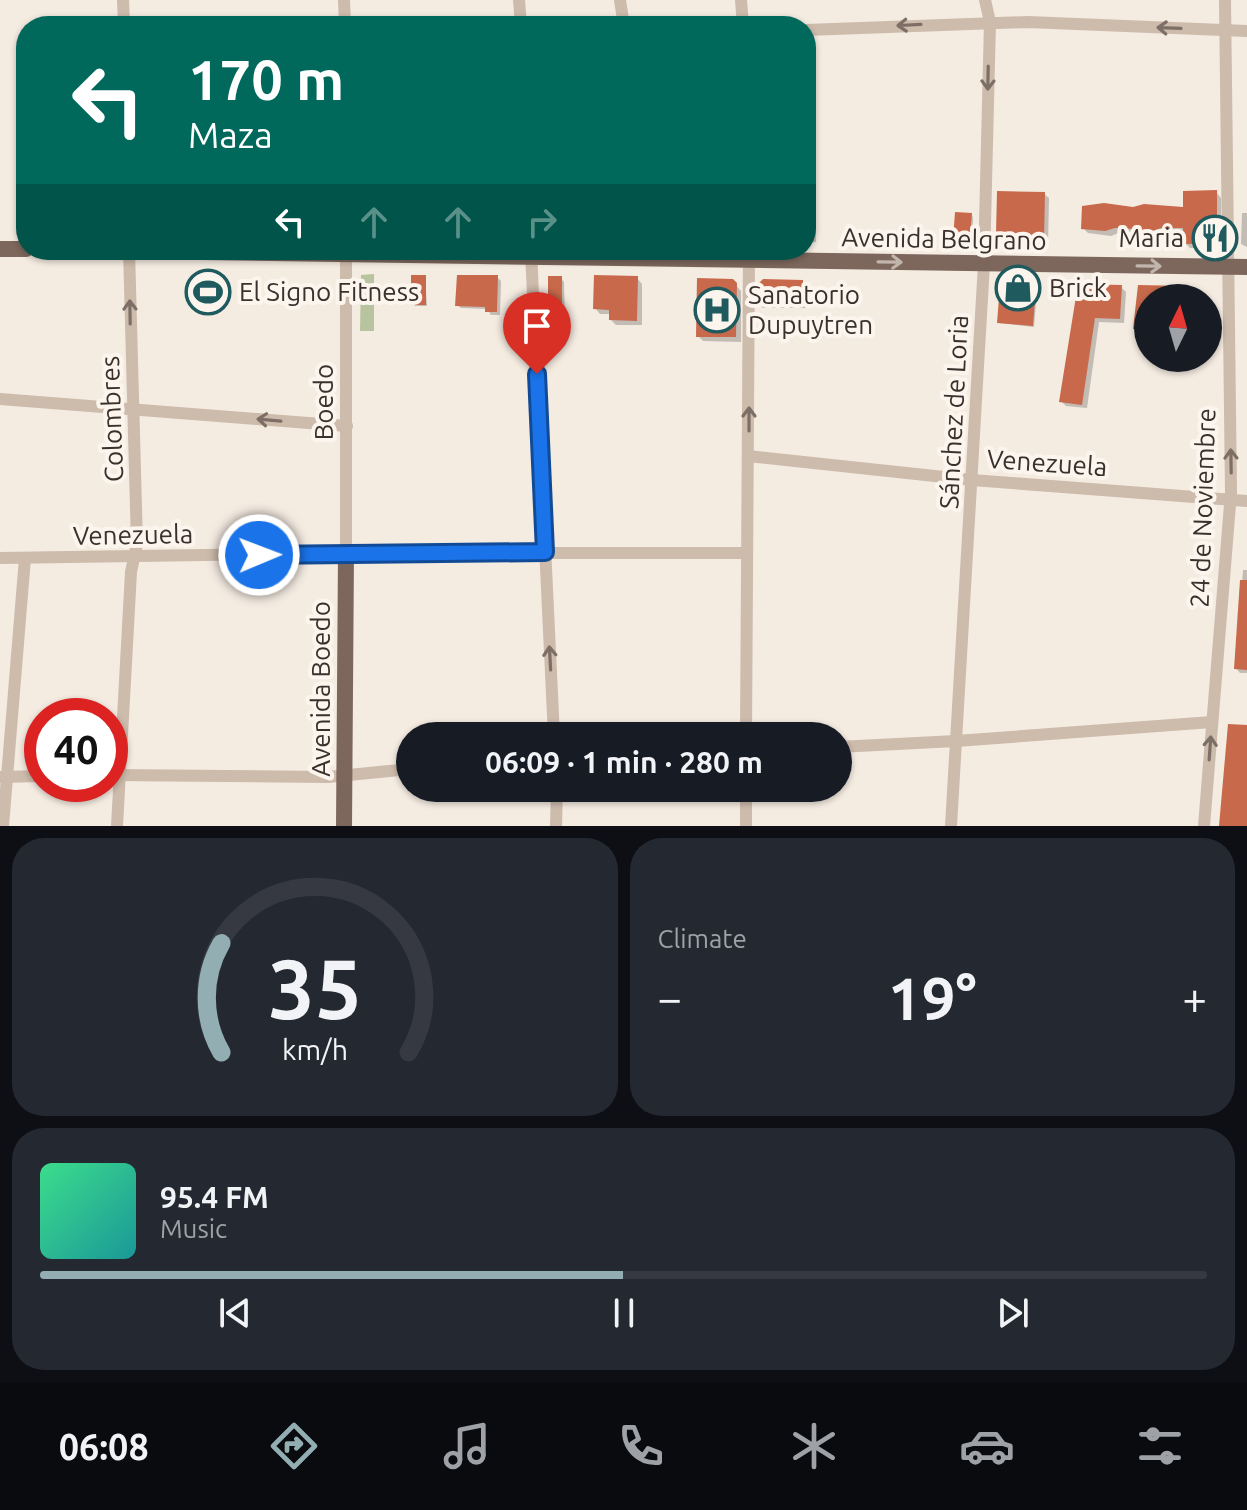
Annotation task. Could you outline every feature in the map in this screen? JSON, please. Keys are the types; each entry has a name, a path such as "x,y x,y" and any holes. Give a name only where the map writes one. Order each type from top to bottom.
{"main road":[{"name":"Avenida Belgrano","path":"816,257 984,264 1247,267"},
{"name":"Avenida Boedo","path":"344,826 346,553"}],"street":[{"name":"Sánchez de Loria","path":"951,826 984,264 990,22 985,0"},
{"name":"24 de Noviembre","path":"1204,826 1231,499 1225,0"},
{"path":"816,30 990,22 1247,31"},
{"name":"Colombres","path":"121,698 137,531 129,260"},
{"name":"Boedo","path":"346,260 346,553"},
{"path":"532,260 553,722"},
{"path":"746,722 749,260"},
{"path":"0,399 347,426"},
{"name":"Venezuela","path":"748,456 972,480 1247,501"},
{"name":"Venezuela","path":"0,558 346,553 746,553"},
{"path":"3,826 3,777 25,558"},
{"path":"852,746 1212,722"},
{"path":"128,775 345,775 396,770"},
{"path":"3,777 24,776"},
{"name":"Colombres","path":"116,802 117,826"},
{"path":"556,826 557,802"},
{"path":"746,802 746,826"}],"green space":[{"path":"374,274 374,331 360,331 361,275"}],"building":[{"path":"1217,190 1217,238 1210,244 1183,244 1183,228 1161,228 1147,233 1133,229 1081,229 1082,206 1104,203 1133,207 1144,204 1183,207 1183,191"},
{"path":"997,191 1045,192 1044,242 1003,241 996,234"},
{"path":"955,212 972,213 967,241 953,240"},
{"name":"El Signo Fitness","path":"201,272 216,272 216,312 200,311"},
{"path":"411,275 426,275 426,305 411,305"},
{"path":"457,275 498,275 497,312 485,312 485,307 455,306"},
{"path":"594,275 638,276 637,321 609,320 609,310 593,309"},
{"path":"548,276 562,276 562,319 548,319"},
{"name":"Sanatorio Dupuytren","path":"697,278 733,279 737,283 736,337 696,337"},
{"path":"763,279 803,280 803,306 758,305 759,283"},
{"path":"1078,284 1122,285 1120,319 1095,318 1082,405 1059,402"},
{"path":"1000,285 1036,287 1033,326 997,323"},
{"path":"1240,580 1247,580 1247,670 1234,669"},
{"path":"1228,724 1247,725 1247,826 1219,826"}],"place":[{"name":"Maria","path":"1215,238"},
{"name":"Brick","path":"1018,288"},
{"name":"El Signo Fitness","path":"208,292"},
{"name":"Sanatorio Dupuytren","path":"717,310"}],"route":[{"path":"259,555 545,552 537,374"}]}
